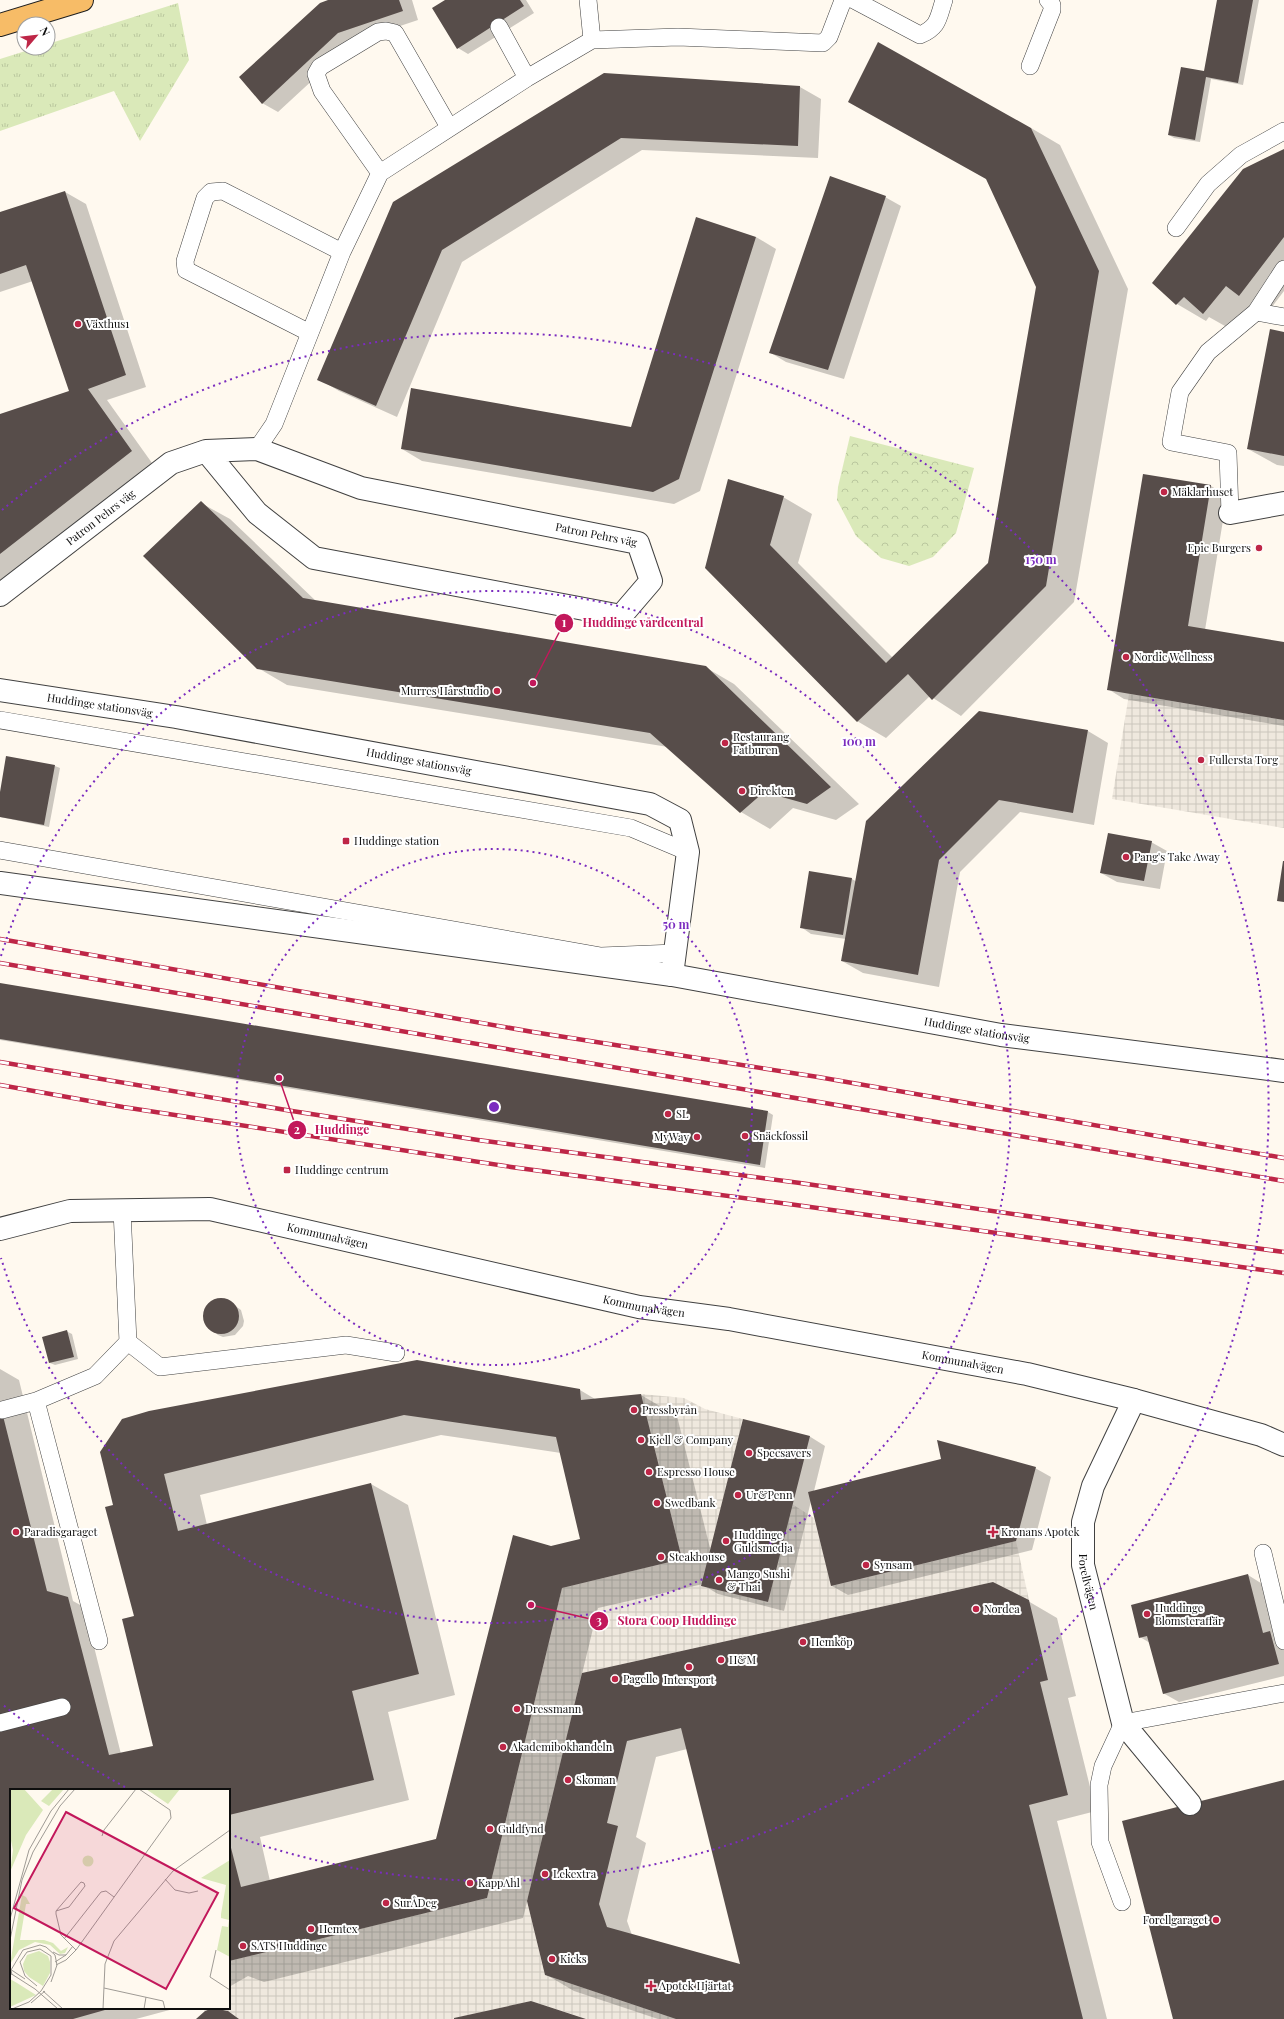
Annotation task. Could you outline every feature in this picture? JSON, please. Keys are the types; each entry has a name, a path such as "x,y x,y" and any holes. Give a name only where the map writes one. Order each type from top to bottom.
{"main road":[{"path":"0,24 82,0"}],"street":[{"name":"Patron Pehrs väg","path":"0,595 172,463 206,451 257,449 361,488 638,543 651,581 620,616 314,558 257,513 206,451"},
{"path":"1230,513 1284,502"},
{"name":"Huddinge stationsväg","path":"0,690 176,717 650,804 680,820 688,852 672,975"},
{"name":"Huddinge stationsväg","path":"0,883 672,975 1001,1035 1284,1071"},
{"name":"Kommunalvägen","path":"0,1229 70,1211 210,1210 639,1306 729,1319 1019,1372 1134,1400 1261,1436 1284,1445"},
{"name":"Forellvägen","path":"1123,1723 1083,1565 1083,1522 1093,1486 1134,1400"},
{"path":"1123,1723 1190,1804"}],"lane":[{"path":"588,0 592,40"},
{"path":"257,449 274,424 342,252 380,173 527,78 592,40 678,37 823,43 829,37 844,0"},
{"path":"854,0 920,35 931,30 936,24 944,0"},
{"path":"1030,66 1052,10 1052,4 1048,0"},
{"path":"499,27 527,78"},
{"path":"380,173 322,91 316,74 320,67 378,32 386,31 395,33 449,127"},
{"path":"1176,228 1208,184 1241,155 1284,131"},
{"path":"310,334 186,270 185,261 204,198 211,192 223,191 342,252"},
{"path":"1230,513 1228,453 1171,442 1180,392 1208,352 1256,312 1284,269"},
{"path":"1256,312 1284,317"},
{"path":"0,720 631,828 688,852"},
{"path":"0,850 601,956 675,953"},
{"path":"2,1410 36,1401 95,1376 128,1342 122,1210"},
{"path":"128,1342 160,1367 346,1344 396,1353"},
{"path":"36,1401 99,1641"},
{"path":"1263,1553 1284,1641"},
{"path":"1122,1902 1100,1842 1099,1785 1103,1766 1123,1723 1284,1693"},
{"path":"0,1723 62,1707"}],"green space":[{"path":"178,3 189,60 140,141 114,91 0,131 0,59 16,54 16,56 56,56 56,41"},
{"path":"850,436 974,468 956,533 933,557 909,566 881,558 856,536 837,500 838,487"}],"shaded area":[{"name":"Fullersta Torg","path":"1129,694 1284,720 1284,828 1112,799"},
{"path":"641,1394 684,1398 705,1409 743,1419 702,1586 768,1602 792,1504 814,1518 832,1586 1016,1541 1029,1600 993,1582 582,1673 527,1901 545,1975 676,2019 587,2019 531,2001 452,2019 239,2019 223,2009 230,2009 230,1961 487,1898 562,1588 682,1559"}],"building":[{"path":"328,0 399,0 403,11 338,33 262,104 239,77 320,3"},
{"path":"445,0 520,0 524,6 457,49 432,8"},
{"path":"1217,0 1253,0 1238,83 1206,77 1195,140 1168,135 1181,67 1204,71"},
{"path":"878,42 1031,128 1099,271 1046,586 932,700 908,674 857,722 705,568 728,479 784,496 770,545 886,663 988,563 1036,287 986,179 848,102"},
{"path":"604,73 800,86 798,146 621,138 442,250 376,406 317,380 393,202"},
{"path":"1284,149 1284,237 1239,296 1226,286 1203,314 1184,297 1176,305 1152,283 1243,169"},
{"path":"830,176 886,196 828,370 769,353"},
{"name":"Växthus1","path":"65,191 126,375 88,389 132,451 0,554 0,414 69,391 26,265 0,274 0,212"},
{"path":"696,217 756,237 679,479 653,492 401,449 411,388 631,427"},
{"path":"1270,329 1284,332 1284,456 1247,449"},
{"path":"1143,474 1211,485 1188,626 1284,642 1284,720 1107,690"},
{"path":"201,501 303,598 706,666 831,787 807,804 764,792 740,813 650,733 257,669 143,556"},
{"path":"979,711 1088,730 1073,813 999,800 939,860 918,975 841,961 866,821"},
{"path":"6,756 55,765 44,825 0,817 0,792"},
{"path":"1108,833 1152,841 1144,881 1100,873"},
{"path":"1284,861 1284,902 1277,901"},
{"path":"809,871 852,878 843,935 800,928"},
{"path":"0,983 768,1111 760,1165 0,1039"},
{"path":"225,1298 234,1303 238,1309 238,1323 234,1329 225,1334 217,1334 208,1329 204,1323 203,1312 208,1303 214,1299"},
{"path":"67,1330 74,1357 49,1363 42,1337"},
{"path":"417,1360 580,1389 581,1400 641,1394 682,1559 562,1588 487,1898 230,1961 230,1844 241,1887 436,1839 513,1535 551,1546 580,1539 556,1437 404,1415 164,1474 178,1531 371,1483 419,1674 352,1691 374,1780 230,1815 230,1789 10,1789 10,2009 108,2009 73,2019 0,2019 0,1404 47,1591 68,1597 109,1755 153,1746 122,1619 134,1616 105,1507 113,1505 100,1452 122,1419 149,1411"},
{"path":"743,1419 810,1436 768,1602 701,1586"},
{"path":"937,1440 1036,1467 1016,1541 831,1586 808,1492 941,1459"},
{"path":"1248,1574 1263,1633 1270,1631 1279,1664 1163,1694 1147,1636 1139,1638 1131,1605"},
{"path":"993,1582 1029,1600 1048,1680 1040,1682 1068,1795 1029,1805 1083,2019 676,2019 545,1975 527,1901 582,1673","holes":["681,1728 740,1964 607,1927 599,1904 618,1826 607,1823 627,1741"]},
{"name":"Forellgaraget","path":"1284,1780 1284,2019 1173,2019 1122,1821"},
{"path":"531,2001 586,2019 454,2019 454,2018"},
{"path":"218,2009 228,2011 239,2019 196,2019 205,2011"}],"railway":[{"path":"0,939 533,1032 818,1077 1284,1158"},
{"path":"0,963 1284,1181"},
{"path":"0,1062 292,1111 478,1140 800,1183 1284,1252"},
{"path":"0,1085 123,1107 511,1167 1284,1273"}],"place":[{"name":"Växthus1","path":"78,324"},
{"name":"Mäklarhuset","path":"1164,492"},
{"name":"Epic Burgers","path":"1259,548"},
{"name":"Nordic Wellness","path":"1126,657"},
{"name":"Huddinge vårdcentral","path":"533,683"},
{"name":"Murres Hårstudio","path":"497,691"},
{"name":"Restaurang Fatburen","path":"725,743"},
{"name":"Fullersta Torg","path":"1201,760"},
{"name":"Direkten","path":"742,791"},
{"name":"Huddinge station","path":"346,841"},
{"name":"Pang's Take Away","path":"1126,857"},
{"name":"Huddinge","path":"279,1078"},
{"name":"SL","path":"668,1114"},
{"name":"Snäckfossil","path":"745,1136"},
{"name":"MyWay","path":"697,1137"},
{"name":"Huddinge centrum","path":"287,1170"},
{"name":"Pressbyrån","path":"634,1410"},
{"name":"Kjell & Company","path":"641,1440"},
{"name":"Specsavers","path":"749,1453"},
{"name":"Espresso House","path":"649,1472"},
{"name":"Ur&Penn","path":"738,1495"},
{"name":"Swedbank","path":"657,1503"},
{"name":"Paradisgaraget","path":"16,1532"},
{"name":"Kronans Apotek","path":"993,1532"},
{"name":"Huddinge Guldsmedja","path":"726,1541"},
{"name":"Steakhouse","path":"661,1557"},
{"name":"Synsam","path":"866,1565"},
{"name":"Mango Sushi & Thai","path":"719,1580"},
{"name":"Stora Coop Huddinge","path":"531,1605"},
{"name":"Nordea","path":"976,1609"},
{"name":"Huddinge Blomsteraffär","path":"1147,1614"},
{"name":"Hemköp","path":"803,1642"},
{"name":"H&M","path":"721,1660"},
{"name":"Intersport","path":"689,1667"},
{"name":"Pagelle","path":"615,1679"},
{"name":"Dressmann","path":"517,1709"},
{"name":"Akademibokhandeln","path":"503,1747"},
{"name":"Skoman","path":"568,1780"},
{"name":"Guldfynd","path":"490,1829"},
{"name":"Lekextra","path":"545,1874"},
{"name":"KappAhl","path":"470,1883"},
{"name":"SurÅDeg","path":"386,1903"},
{"name":"Forellgaraget","path":"1216,1920"},
{"name":"Hemtex","path":"311,1929"},
{"name":"SATS Huddinge","path":"243,1946"},
{"name":"Kicks","path":"552,1959"},
{"name":"Apotek Hjärtat","path":"651,1986"}]}
